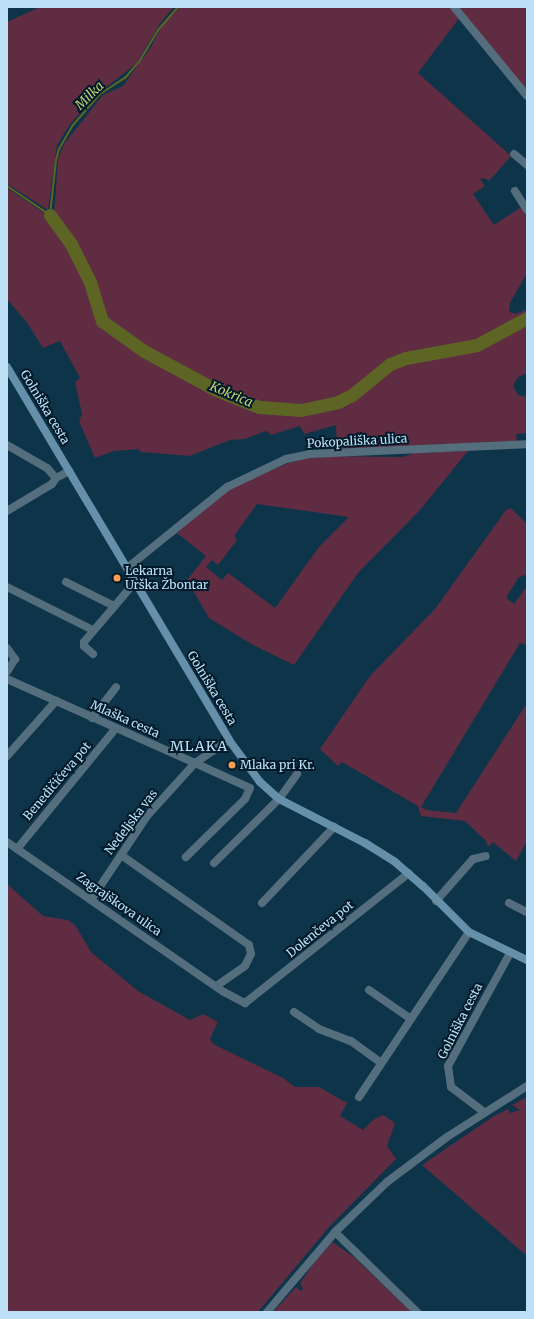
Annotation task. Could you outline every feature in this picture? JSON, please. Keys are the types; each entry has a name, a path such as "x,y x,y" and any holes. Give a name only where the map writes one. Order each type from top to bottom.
{"main road":[{"name":"Golniška cesta","path":"7,367 229,740 252,774 279,799 381,852 409,873 468,932 527,960"}],"street":[{"path":"454,7 527,96"},
{"path":"514,154 527,165"},
{"path":"515,191 527,210"},
{"name":"Pokopališka ulica","path":"127,568 227,486 286,459 310,454 527,444"},
{"path":"7,445 47,468 56,478"},
{"path":"7,511 52,484 56,478 69,471"},
{"path":"66,582 114,606"},
{"path":"93,654 84,646 84,642 135,582"},
{"path":"7,586 93,630"},
{"path":"7,648 15,659 7,672"},
{"name":"Mlaška cesta","path":"7,679 195,763"},
{"path":"92,718 116,687"},
{"path":"7,756 56,701"},
{"name":"Benedičičeva pot","path":"18,849 116,728"},
{"path":"195,763 229,740"},
{"path":"186,857 245,799 251,790 242,783 195,763"},
{"name":"Nedeljska vas","path":"91,900 147,816 195,763"},
{"path":"214,863 279,799 297,774"},
{"path":"262,903 334,827"},
{"name":"Zagrajškova ulica","path":"7,842 239,1002 245,1003"},
{"path":"121,855 249,945 251,954 245,966 216,986"},
{"path":"436,901 473,859 486,856"},
{"name":"Dolenčeva pot","path":"245,1003 409,873"},
{"path":"509,903 527,912"},
{"path":"359,1097 468,932"},
{"name":"Golniška cesta","path":"484,1112 451,1087 448,1066 510,953"},
{"path":"369,990 411,1019"},
{"path":"294,1012 319,1029 351,1042 381,1063"},
{"path":"267,1312 359,1207 406,1166 484,1112 527,1086"},
{"path":"336,1232 418,1312"}],"shaded area":[{"path":"40,7 174,7 161,22 136,64 97,94 71,123 57,145 48,210 7,184 7,22"},
{"path":"180,7 452,7 460,17 418,73 511,156 489,181 484,178 480,179 485,186 473,194 494,225 520,208 527,214 527,273 510,303 509,312 516,314 527,309 527,315 467,347 438,348 435,352 389,361 351,393 307,405 293,407 257,405 205,384 216,393 253,408 304,414 319,412 351,399 370,381 406,359 477,347 527,321 527,373 518,377 513,386 518,395 527,397 527,433 516,434 517,442 337,450 336,425 304,434 300,426 271,435 266,431 245,439 230,440 190,456 141,452 138,449 114,451 95,458 79,421 82,414 75,382 80,378 60,341 43,348 28,324 7,299 7,188 47,215 57,226 80,263 71,239 54,215 58,159 64,144 103,95 123,86 151,47 163,24"},
{"path":"457,7 527,8 527,94"},
{"path":"468,451 419,511 358,573 294,665 253,645 209,618 187,580 206,556 177,533 222,494 241,483 291,462 318,456 404,457 413,453","holes":["257,504 349,517 319,547 275,608 228,573 222,580 206,567 212,560 218,565 237,540 234,536"]},
{"path":"511,508 527,524 527,574 518,578 506,598 514,604 527,586 527,645 520,643 421,807 427,810 456,813 527,703 527,841 516,861 493,842 488,847 486,841 465,821 421,816 418,806 342,762 338,766 320,749 370,676 435,609 506,510"},
{"path":"7,884 43,916 68,920 75,925 91,952 138,991 190,1020 203,1014 218,1022 210,1039 213,1044 283,1078 295,1087 319,1087 347,1103 340,1116 363,1130 373,1120 383,1115 395,1123 387,1146 396,1159 329,1227 258,1312 7,1312"},
{"path":"527,1097 527,1256 422,1165 494,1116 508,1109 510,1113 520,1110 512,1105"},
{"path":"332,1242 354,1257 411,1312 273,1312 296,1287 301,1291 303,1289 300,1283 313,1264"}],"waterway":[{"name":"Milka","path":"7,186 50,215 56,160 59,149 73,125 100,94 125,78 139,62 158,30 178,7"},
{"name":"Kokrica","path":"50,215 71,244 90,282 102,321 144,351 216,390 259,407 301,410 338,402 352,395 390,364 406,358 477,345 527,318"}],"place":[{"name":"Lekarna Urška Žbontar","path":"117,578"},
{"name":"Mlaka pri Kr.","path":"232,765"}],"district":[{"name":"MLAKA","path":"199,746"}]}
